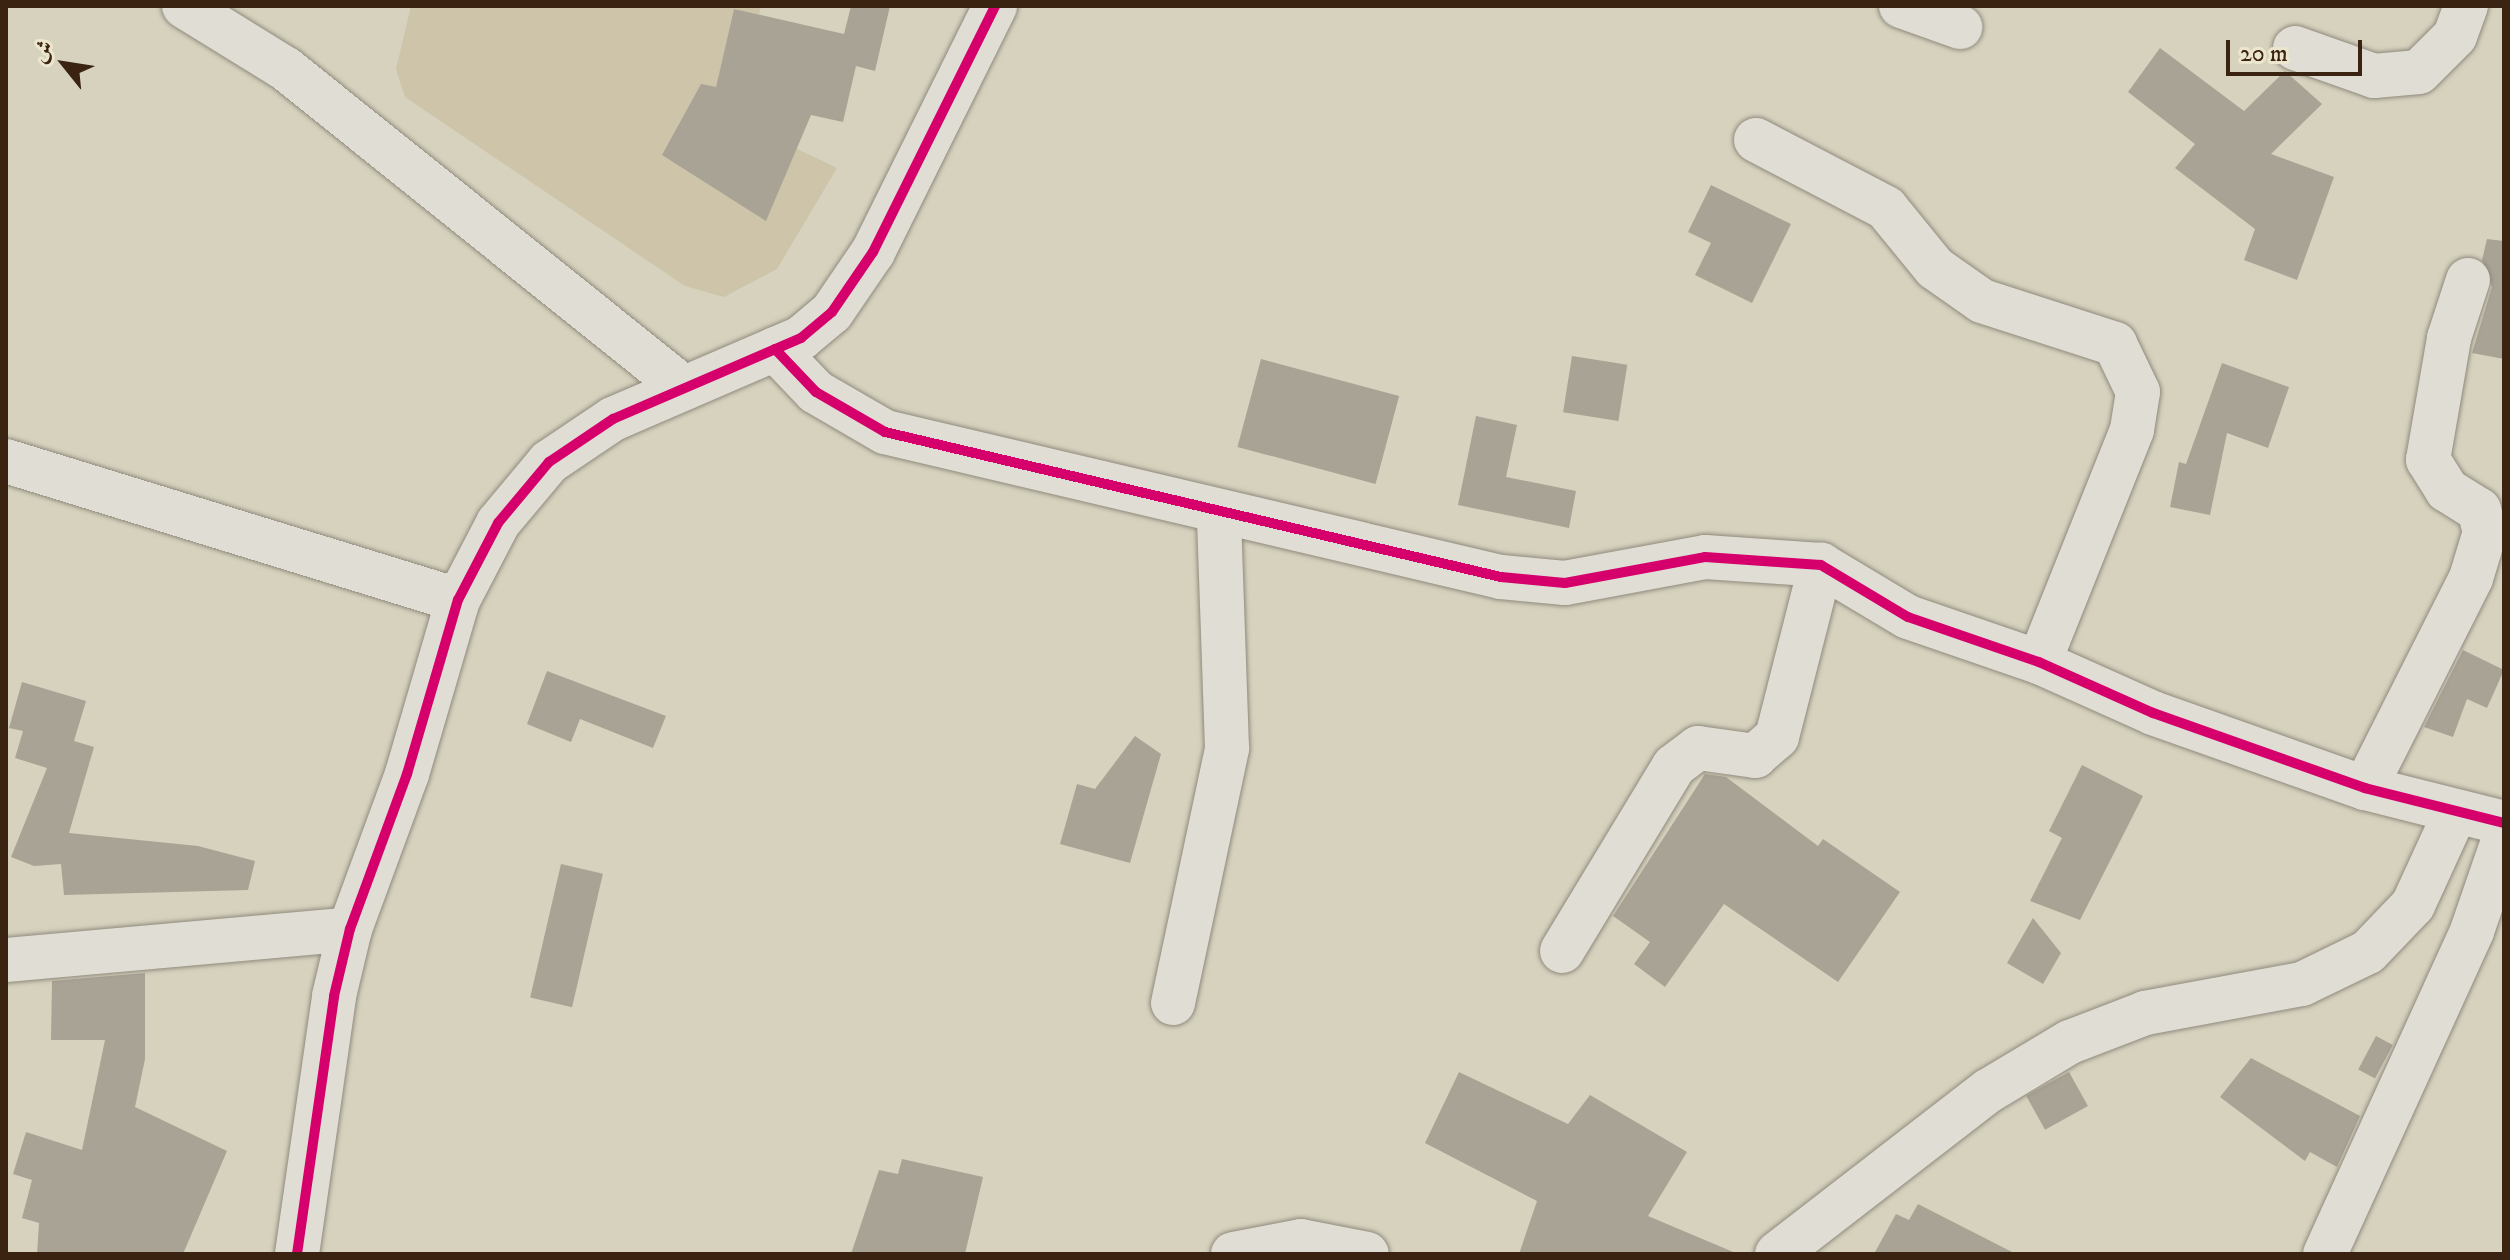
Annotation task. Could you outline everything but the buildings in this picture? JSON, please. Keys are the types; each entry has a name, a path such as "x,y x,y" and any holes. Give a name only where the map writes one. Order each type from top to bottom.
{"street":[{"path":"184,6 286,69 684,388"},
{"path":"297,1254 334,996 350,929 407,774 458,600 498,523 549,462 613,419 775,349 832,312 873,252 995,6"},
{"path":"1901,6 1960,27"},
{"path":"2295,48 2374,76 2419,72 2455,36 2466,6"},
{"path":"1756,140 1886,208 1935,268 1982,301 2115,344 2138,392 2132,430 2039,662"},
{"path":"2365,788 2471,578 2485,532 2479,510 2447,490 2428,460 2449,338 2468,280"},
{"path":"775,349 816,392 885,432 1219,515 1527,580 1565,583 1705,557 1821,565 1908,617 2039,662 2153,713 2365,788 2504,823"},
{"path":"6,461 458,600"},
{"path":"1173,1003 1227,748 1219,515"},
{"path":"1562,951 1674,766 1698,748 1755,756 1777,737 1821,565"},
{"path":"1777,1254 1988,1091 2070,1042 2145,1013 2302,984 2368,952 2413,905 2456,811"},
{"path":"2325,1254 2472,931 2504,838"},
{"path":"6,960 350,929"},
{"path":"1233,1254 1301,1241 1367,1254"}],"shaded area":[{"path":"411,6 761,6 759,15 734,9 716,87 702,103 837,168 777,269 724,297 685,286 405,97 396,69"}],"cycle path":[{"path":"297,1254 334,996 350,929 407,774 458,600 498,523 549,462 613,419 801,338 832,312 873,252 995,6"},
{"path":"775,349 816,392 885,432 1501,577 1565,583 1705,557 1821,565 1908,617 2039,662 2153,713 2365,788 2504,823"}]}
